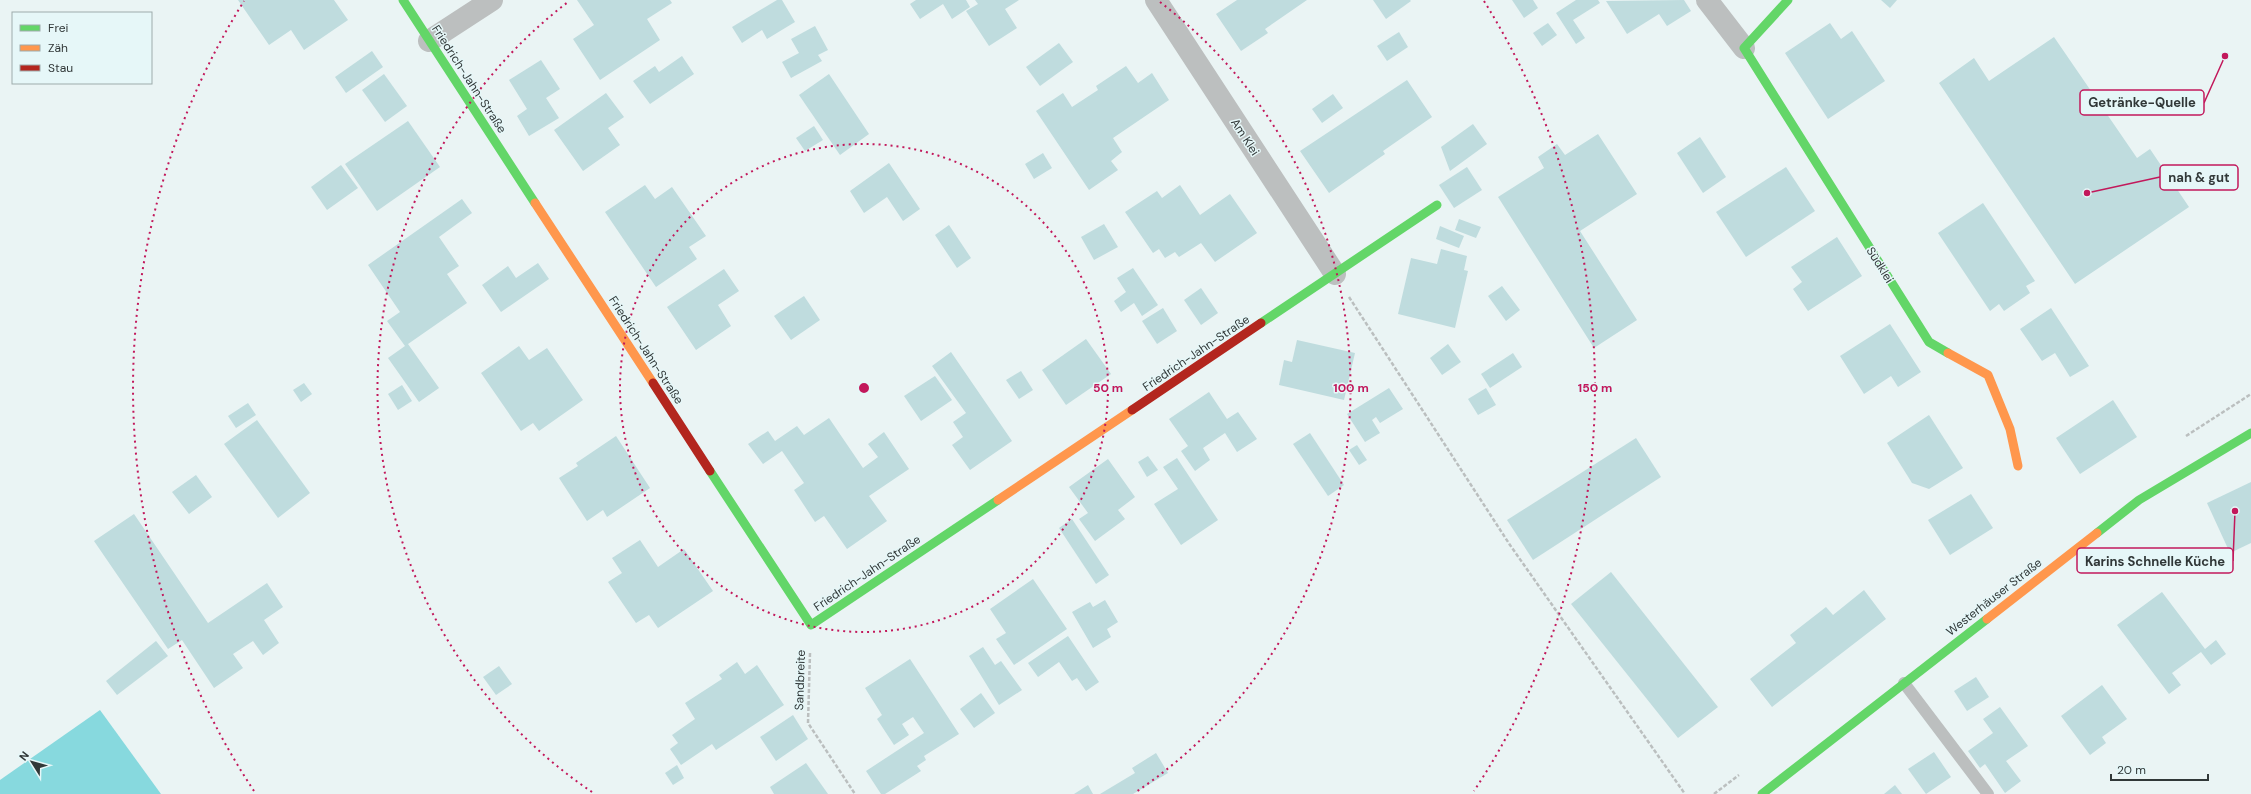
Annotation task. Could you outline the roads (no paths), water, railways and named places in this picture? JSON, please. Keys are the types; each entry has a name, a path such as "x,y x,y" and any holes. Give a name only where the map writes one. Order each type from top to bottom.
{"street":[{"name":"Friedrich-Jahn-Straße","path":"403,0 811,625 1437,205"},
{"path":"429,41 492,0"},
{"name":"Am Klei","path":"1156,0 1335,274"},
{"name":"Südklei","path":"1707,0 1744,48 1929,342 1988,375 2010,429 2018,466"},
{"path":"1744,48 1788,0"},
{"name":"Westerhäuser Straße","path":"1762,794 2139,500 2251,433"}],"lane":[{"path":"1904,683 1988,794"}],"place":[{"name":"Getränke-Quelle","path":"2225,56"},
{"name":"nah & gut","path":"2087,193"},
{"name":"Karins Schnelle Küche","path":"2235,511"}]}
